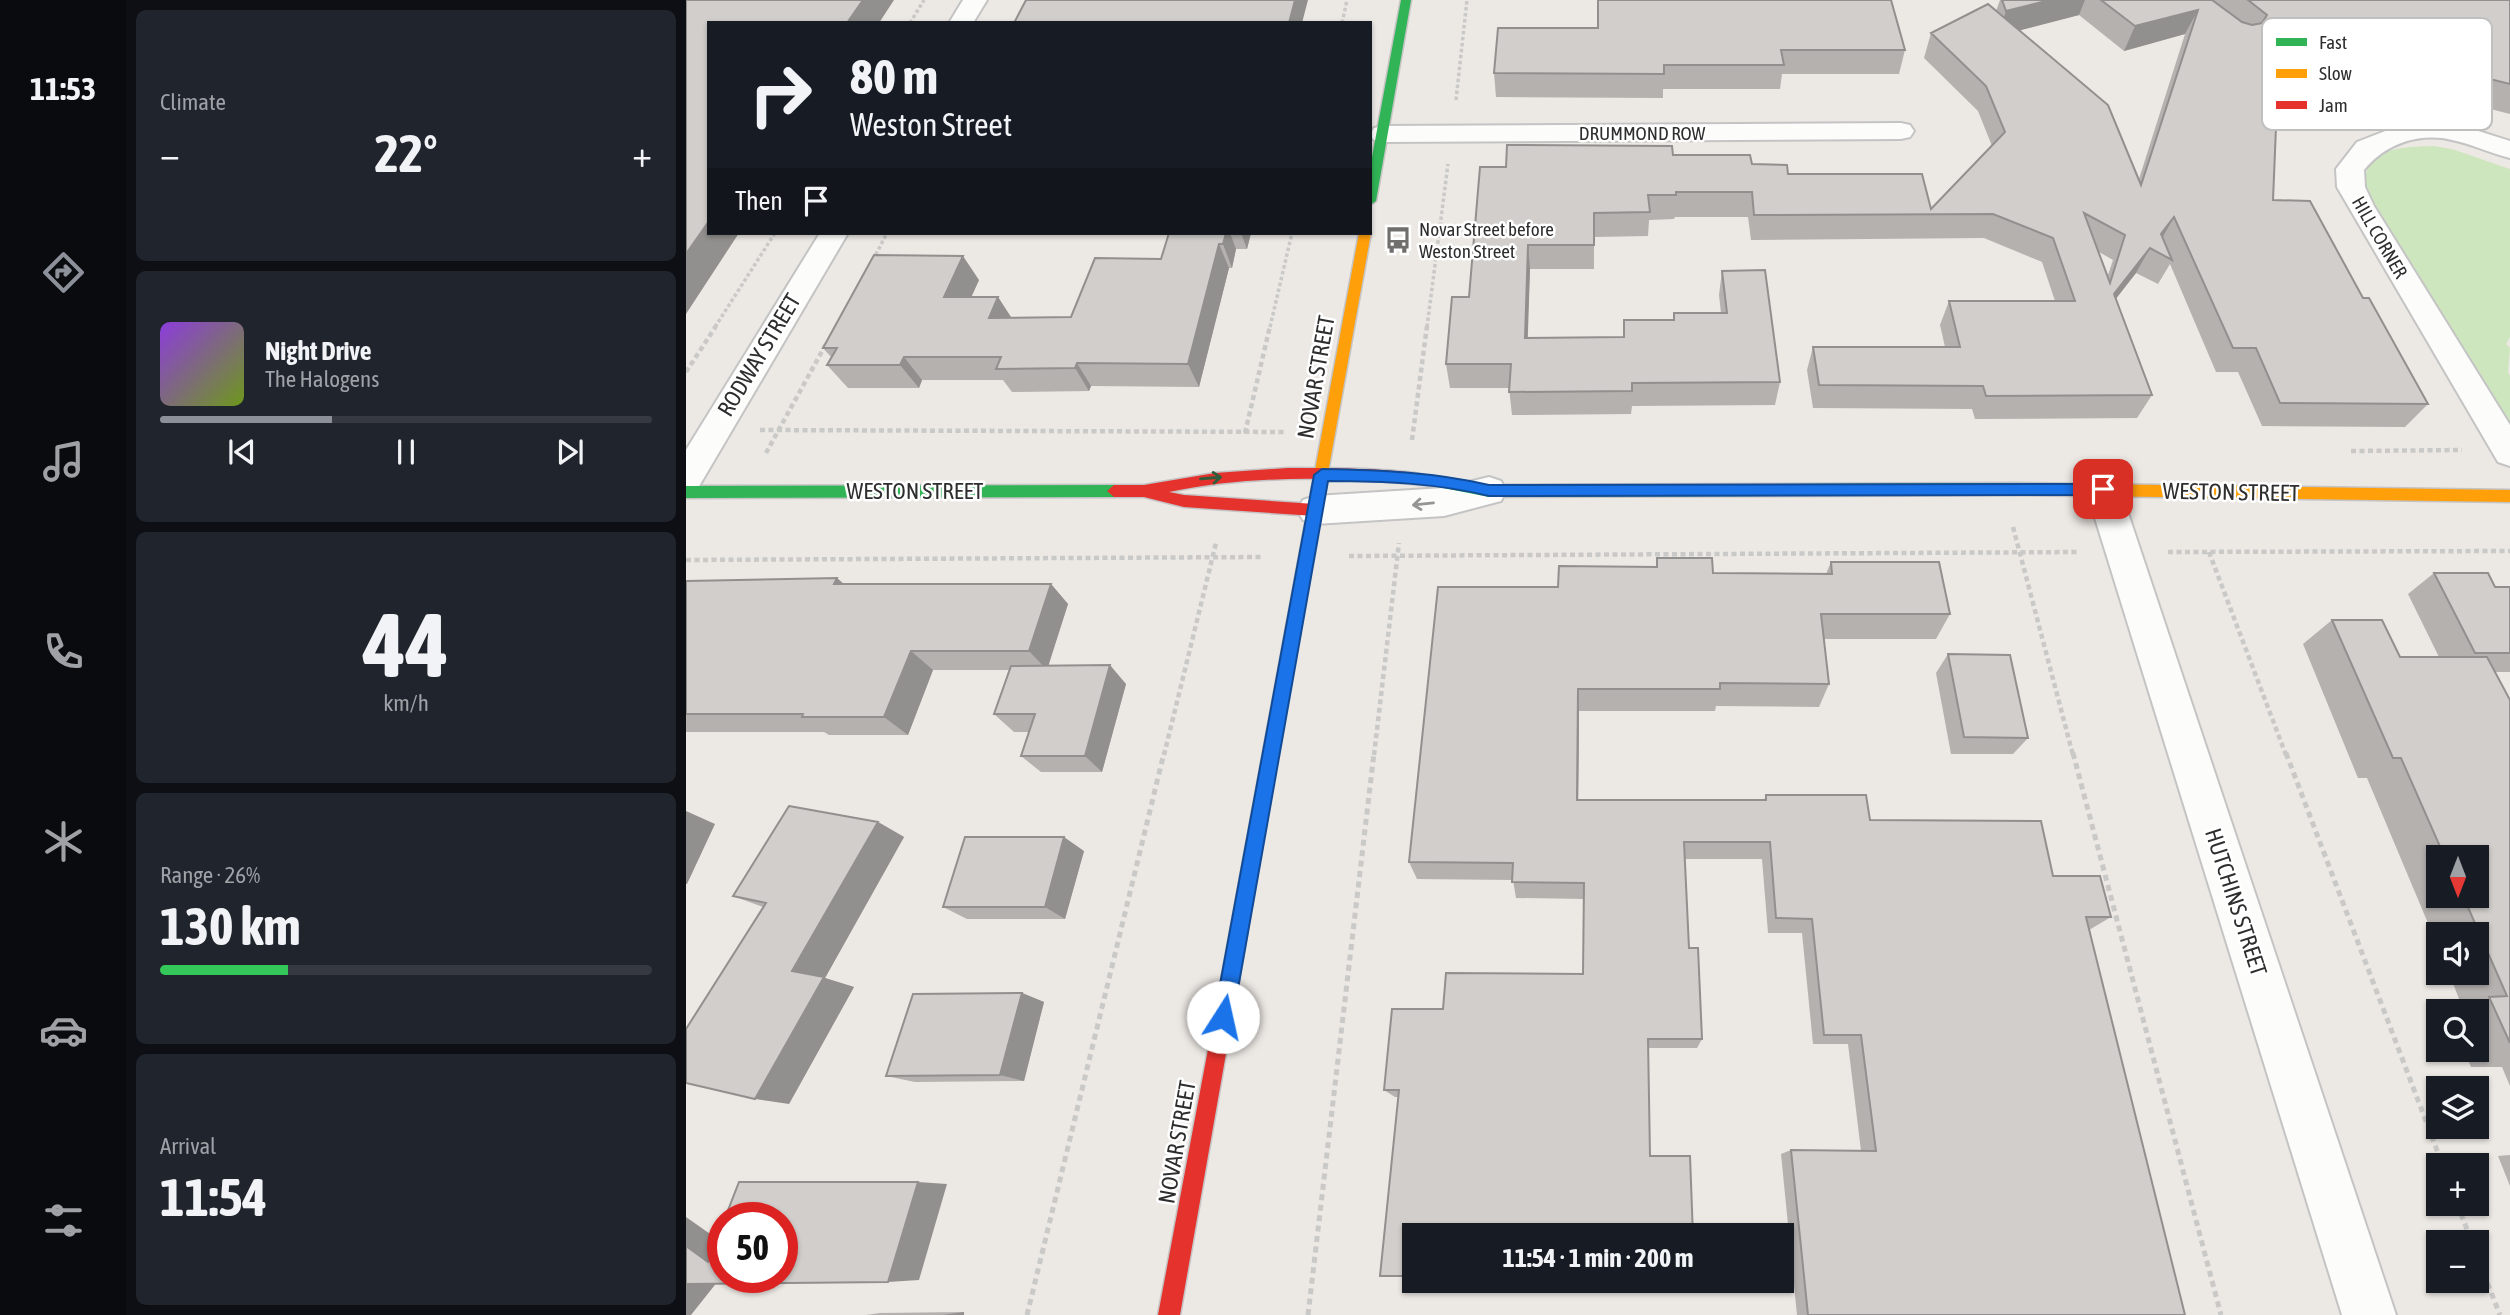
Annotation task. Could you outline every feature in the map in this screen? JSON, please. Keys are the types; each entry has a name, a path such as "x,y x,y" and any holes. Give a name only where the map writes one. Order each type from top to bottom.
{"street":[{"path":"962,21 975,0"},
{"path":"1372,190 1406,0"},
{"name":"DRUMMOND ROW","path":"1382,134 1901,131"},
{"name":"HILL CORNER","path":"2509,451 2361,206 2351,187 2350,169 2367,148 2406,131 2452,131 2510,150"},
{"name":"RODWAY STREET","path":"686,479 833,235"},
{"name":"NOVAR STREET","path":"1169,1315 1364,235"},
{"name":"WESTON STREET","path":"686,492 1144,491 1190,480 1234,476 1322,475 1405,491 1444,502 1489,491 2103,489 2510,496"},
{"name":"HUTCHINS STREET","path":"2103,489 2369,1315"},
{"name":"WESTON STREET","path":"1144,491 1184,501 1315,510 1405,491"}],"path":[{"path":"911,21 925,0"},
{"path":"1342,21 1347,0"},
{"path":"1308,1315 1397,556 1467,0"},
{"path":"686,372 774,235"},
{"path":"868,268 886,235"},
{"path":"1234,476 1292,235"},
{"path":"744,492 830,337"},
{"path":"715,429 1329,433"},
{"path":"2341,451 2509,451"},
{"path":"2003,489 2221,1315"},
{"path":"1027,1315 1226,505"},
{"path":"686,560 2510,551"},
{"path":"2209,552 2438,1153"},
{"path":"2489,1287 2500,1315"}],"green space":[{"path":"2434,146 2452,149 2510,169 2510,337 2506,344 2510,348 2510,423 2367,191 2366,176 2369,166 2376,158 2396,149"}],"building":[{"path":"686,0 863,0 848,21 707,21 707,224 686,254"},
{"path":"1026,0 1295,0 1290,21 1015,21"},
{"path":"1598,0 1891,0 1905,50 1781,50 1784,65 1664,65 1664,74 1494,73 1498,28 1598,28"},
{"path":"2002,0 2050,0 2006,11"},
{"path":"2101,0 2212,0 2242,22 2252,25 2262,23 2262,130 2276,130 2273,200 2310,201 2363,298 2369,298 2428,404 2280,403 2256,348 2233,348 2174,217 2161,234 2172,260 2150,248 2114,294 2152,395 1986,396 1983,386 1819,385 1813,347 1960,347 1949,301 2075,301 2053,238 1993,214 1754,215 1752,192 1676,192 1676,195 1648,195 1650,212 1594,213 1594,245 1528,245 1525,338 1624,337 1624,320 1674,320 1674,313 1727,313 1722,271 1765,270 1780,382 1632,383 1632,391 1509,392 1511,364 1446,364 1452,297 1469,297 1480,167 1506,167 1507,145 1672,146 1673,155 1750,155 1752,164 1787,165 1788,174 1922,174 1931,209 2005,132 1986,86 1931,33 1988,4 2108,105 2141,185 2198,10 2135,26","holes":["2084,213 2125,235 2110,283"]},
{"path":"2248,0 2510,0 2510,84 2492,80 2492,18 2265,18 2267,15"},
{"path":"1168,235 1225,235 1223,244 1219,244 1188,364 1077,363 1075,368 996,369 1001,357 904,357 900,365 827,365 837,348 823,348 874,255 963,256 944,297 998,297 989,318 1071,317 1095,258 1161,259"},
{"path":"1657,558 1712,558 1713,573 1832,574 1831,562 1939,562 1950,614 1821,614 1829,684 1720,683 1720,689 1578,689 1577,800 1766,800 1766,795 1866,795 1870,820 2041,821 2053,876 2100,876 2111,917 2086,917 2185,1315 1808,1315 1791,1150 1876,1151 1861,1035 1824,1035 1812,919 1776,918 1770,842 1684,842 1689,948 1698,948 1702,1039 1648,1039 1650,1156 1690,1156 1693,1223 1402,1223 1402,1276 1380,1276 1399,1090 1384,1090 1392,1009 1443,1009 1446,973 1583,974 1584,883 1512,882 1513,863 1409,862 1438,587 1558,587 1559,566 1657,567"},
{"path":"2434,573 2488,573 2495,587 2510,587 2510,653 2475,653"},
{"path":"837,578 834,584 1051,584 1029,651 911,651 884,717 686,714 686,581"},
{"path":"2332,620 2382,620 2400,657 2487,657 2510,700 2510,1043 2489,997 2507,996 2489,955 2489,922 2474,922 2468,908 2489,908 2489,845 2439,845 2401,758 2393,758"},
{"path":"1948,654 2010,655 2028,738 1964,737"},
{"path":"1110,665 1085,756 1021,756 1035,714 994,714 1011,666"},
{"path":"789,806 878,822 792,971 824,977 755,1099 686,1083 686,1029 766,903 733,896"},
{"path":"965,837 1064,837 1045,907 943,907"},
{"path":"1022,993 1000,1075 886,1076 913,994"},
{"path":"739,1182 918,1182 888,1282 798,1283 798,1202 731,1202"},
{"path":"686,1246 707,1261 707,1284 686,1284"}],"traffic: fast":[{"path":"1372,190 1406,0"},
{"path":"1433,481 1489,491 2014,489"},
{"path":"686,492 1114,491"},
{"path":"1228,991 1303,573"}],"traffic: slow":[{"path":"1303,573 1365,235"},
{"path":"2014,489 2510,496"}],"traffic: jam":[{"path":"1144,491 1252,475 1325,473 1433,481"},
{"path":"1114,491 1144,491 1184,501 1315,510"},
{"path":"1169,1315 1228,991"}],"place":[{"name":"Novar Street before Weston Street","path":"1398,240"}],"route":[{"path":"1223,1017 1322,475 1407,476 1449,481 1489,491 2103,489"}]}
